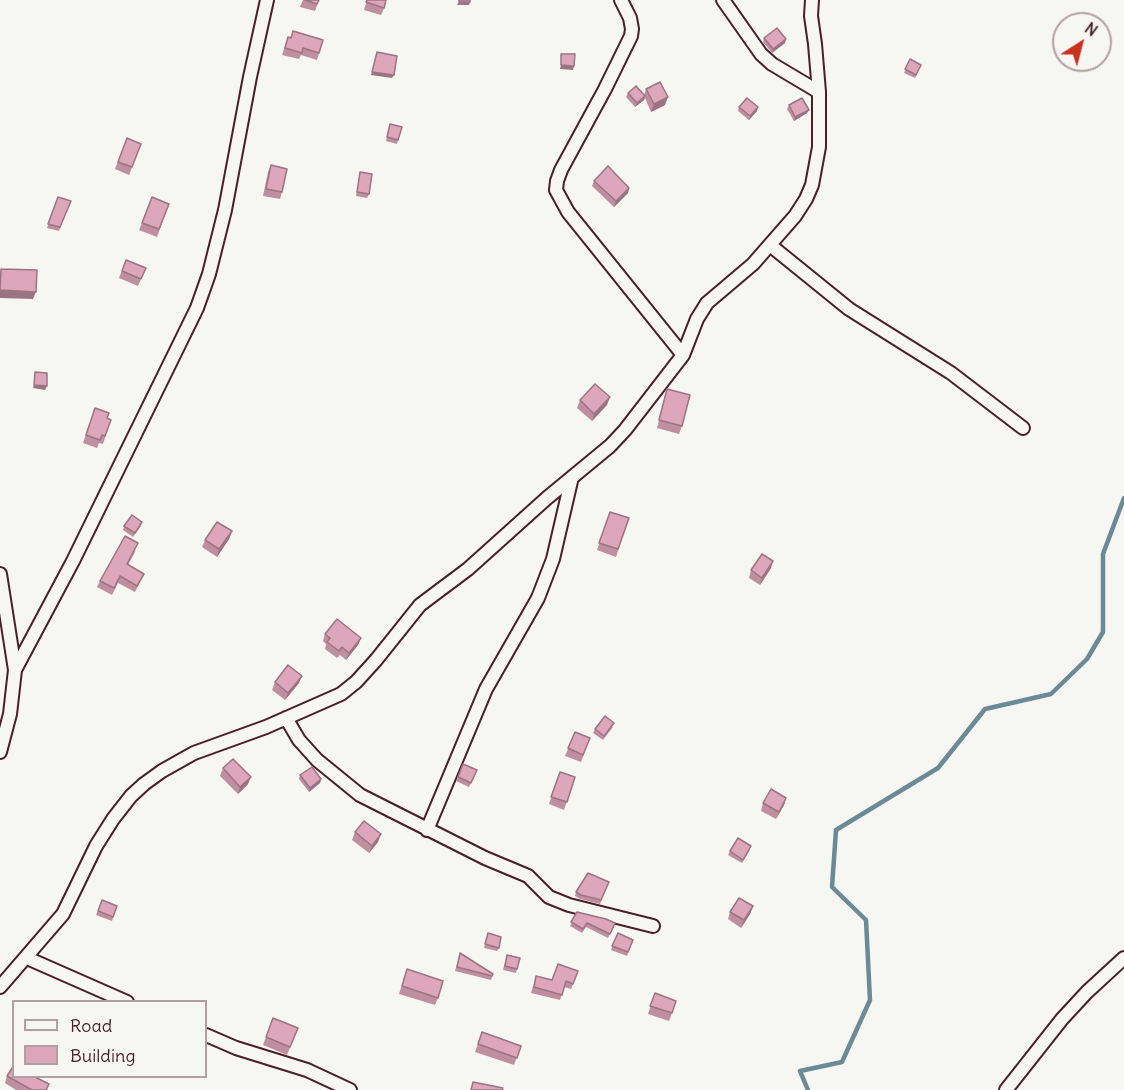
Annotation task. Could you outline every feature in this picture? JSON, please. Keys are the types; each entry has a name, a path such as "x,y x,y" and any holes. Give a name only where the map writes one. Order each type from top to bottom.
{"street":[{"path":"15,670 73,561 197,308 209,274 225,210 267,0"},
{"path":"621,0 630,18 633,29 631,36 561,170 556,190 568,212 683,355"},
{"path":"723,0 761,54 778,68 819,92"},
{"path":"0,987 63,914 96,846 113,819 144,784 194,753 334,697 356,682 420,604 468,569 617,439 683,355 697,319 707,303 753,264 770,245 801,207 812,185 819,147 819,92 811,16 812,0"},
{"path":"770,245 849,309 951,373 1023,428"},
{"path":"427,830 486,689 538,598 553,559 566,513 572,477"},
{"path":"0,574 15,670 10,714 0,752"},
{"path":"286,718 299,740 338,779 368,800 528,876 542,892 554,900 653,926"},
{"path":"27,958 122,1000"},
{"path":"1006,1090 1062,1019 1124,958"},
{"path":"207,1035 236,1048 307,1070 344,1089"}],"building":[{"path":"305,0 319,0 317,4"},
{"path":"367,0 386,0 384,8 366,2"},
{"path":"777,28 786,39 773,49 764,38"},
{"path":"293,31 323,40 319,53 303,48 302,53 285,48 288,37 291,38"},
{"path":"377,52 397,56 394,75 372,72"},
{"path":"561,54 575,54 574,66 561,65"},
{"path":"910,59 921,65 916,75 905,69"},
{"path":"660,82 668,97 654,104 646,89"},
{"path":"636,86 645,96 637,103 628,93"},
{"path":"747,98 758,107 750,116 739,107"},
{"path":"802,98 809,110 795,117 789,105"},
{"path":"390,124 402,127 398,140 387,137"},
{"path":"127,138 141,144 132,167 118,162"},
{"path":"271,165 287,169 282,192 266,189"},
{"path":"608,166 629,188 616,201 594,181"},
{"path":"360,172 372,174 369,194 357,192"},
{"path":"58,197 71,201 60,227 48,224"},
{"path":"152,197 169,204 159,229 142,223"},
{"path":"126,260 146,268 141,279 122,271"},
{"path":"1,269 37,270 36,292 0,290"},
{"path":"35,372 47,373 47,386 34,385"},
{"path":"595,384 610,397 594,414 580,400"},
{"path":"667,389 690,395 682,426 659,420"},
{"path":"95,408 109,413 107,418 111,420 105,436 102,435 100,440 86,435"},
{"path":"610,512 629,518 618,549 599,543"},
{"path":"132,515 142,522 135,533 124,526"},
{"path":"217,522 232,531 219,549 205,540"},
{"path":"125,536 138,543 127,564 144,574 137,586 120,576 114,588 100,581"},
{"path":"762,554 773,561 762,578 751,570"},
{"path":"337,619 361,638 349,653 342,647 339,651 327,642 330,638 325,634"},
{"path":"288,665 302,676 288,693 275,682"},
{"path":"605,716 614,723 604,736 595,729"},
{"path":"575,732 590,738 583,755 568,748"},
{"path":"233,759 251,777 240,787 223,768"},
{"path":"463,764 477,770 471,783 458,777"},
{"path":"312,767 321,779 310,788 300,775"},
{"path":"560,772 575,777 567,802 551,797"},
{"path":"771,789 786,798 779,812 763,803"},
{"path":"364,821 381,834 372,846 355,832"},
{"path":"738,838 751,846 743,860 730,851"},
{"path":"588,873 609,882 601,900 576,892"},
{"path":"739,898 753,906 744,920 730,912"},
{"path":"102,900 117,906 113,917 98,911"},
{"path":"577,912 615,923 610,934 587,923 583,929 571,922"},
{"path":"488,933 501,937 499,948 485,944"},
{"path":"618,933 633,940 628,952 612,946"},
{"path":"460,953 493,974 492,976 457,967"},
{"path":"507,955 520,958 517,969 505,966"},
{"path":"558,964 578,971 573,984 566,981 562,995 534,987 536,976 552,980"},
{"path":"407,969 443,981 438,998 402,986"},
{"path":"655,993 676,1001 672,1013 650,1006"},
{"path":"273,1018 298,1028 290,1047 266,1037"},
{"path":"482,1032 521,1046 517,1058 478,1044"},
{"path":"12,1068 12,1078 37,1078 49,1084 46,1090 32,1090 7,1076"},
{"path":"473,1082 503,1088 502,1090 471,1090"}],"waterway":[{"path":"808,1090 800,1071 842,1062 870,1000 866,920 832,887 836,830 938,768 985,709 1051,694 1087,659 1103,632 1103,554 1124,498"}]}
